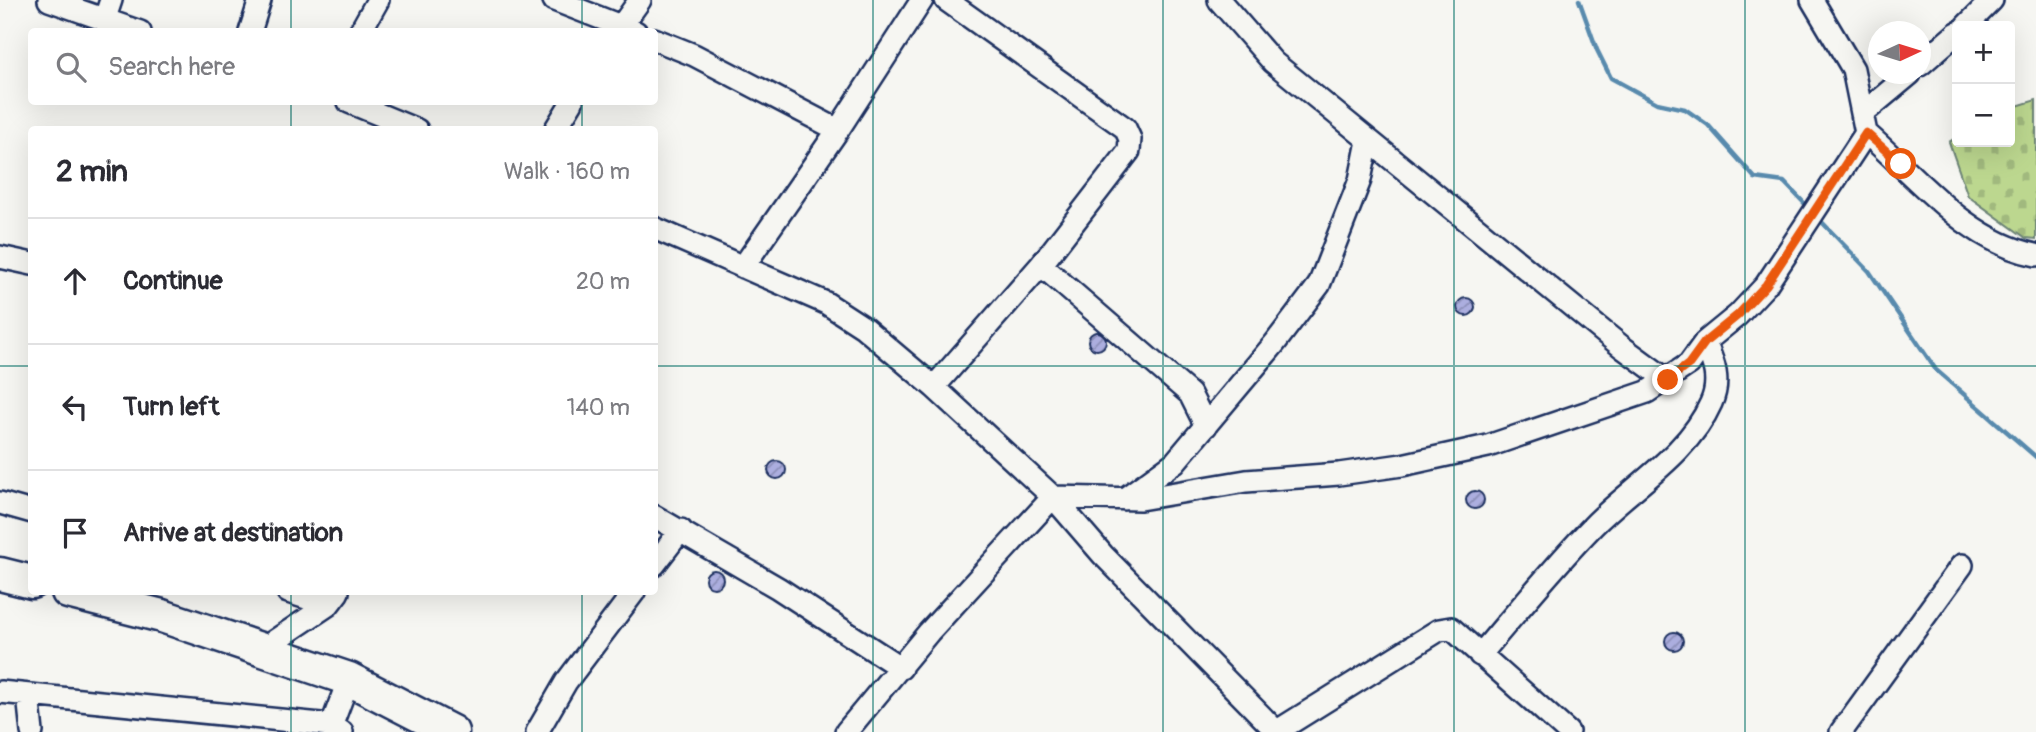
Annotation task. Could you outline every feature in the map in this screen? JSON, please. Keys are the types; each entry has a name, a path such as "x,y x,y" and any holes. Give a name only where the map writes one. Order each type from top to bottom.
{"highway":[{"path":"0,574 28,581"},
{"path":"80,595 163,616 349,679 452,732"}],"street":[{"path":"49,0 127,28"},
{"path":"103,21 111,0"},
{"path":"251,28 260,0"},
{"path":"362,28 378,0"},
{"path":"554,0 623,28"},
{"path":"626,28 640,0"},
{"path":"743,267 838,130 922,0"},
{"path":"934,387 1041,265 1129,151 1130,139 1125,128 946,0"},
{"path":"1219,0 1273,62 1622,347 1668,380"},
{"path":"1812,0 1853,69 1864,124 1976,229 2004,246 2036,255"},
{"path":"1971,21 1992,0"},
{"path":"1931,55 1952,37"},
{"path":"658,41 694,55 838,130"},
{"path":"846,732 929,632 1053,497 1140,499 1245,481 1339,474 1402,465 1488,446 1606,407 1668,380 1689,364 1705,342 1738,315 1766,285 1819,204 1864,124 1901,84"},
{"path":"352,105 367,121 395,126"},
{"path":"557,126 570,105"},
{"path":"1124,499 1175,462 1318,285 1360,180 1368,141"},
{"path":"658,230 835,309 863,327 934,387 1053,497 1103,555 1278,731 1438,630 1451,628 1568,732"},
{"path":"0,257 28,263"},
{"path":"1041,265 1190,394 1206,426"},
{"path":"1480,655 1565,555 1621,499 1673,454 1703,416 1717,380 1705,342"},
{"path":"0,503 28,511"},
{"path":"658,518 778,588 901,668"},
{"path":"658,560 681,530"},
{"path":"1841,732 1962,565"},
{"path":"310,595 333,598"},
{"path":"537,732 566,682 633,595"},
{"path":"264,648 333,598"},
{"path":"0,692 334,730 349,679"},
{"path":"28,695 32,732"}],"green space":[{"path":"2036,100 2036,239 2026,238 1968,196 1949,142 1952,140 1952,147 2015,147 2015,106"}],"building":[{"path":"1466,298 1472,301 1475,307 1472,313 1466,316 1460,313 1457,307 1460,301"},
{"path":"1097,332 1103,335 1106,341 1103,347 1097,350 1091,347 1088,341 1091,335"},
{"path":"777,461 783,464 786,470 783,476 777,479 771,476 768,470 771,464"},
{"path":"1475,491 1481,494 1484,500 1481,506 1475,509 1469,506 1466,500 1469,494"},
{"path":"714,570 720,573 723,579 720,585 714,588 708,585 705,579 708,573"},
{"path":"1674,632 1680,635 1683,641 1680,647 1674,650 1668,647 1665,641 1668,635"}],"waterway":[{"path":"1579,0 1597,50 1611,78 1657,103 1685,109 1708,125 1755,178 1784,182 1808,207"},
{"path":"1819,219 1869,271 1936,370 2036,457"}],"route":[{"path":"1668,380 1689,364 1705,342 1738,315 1780,268 1806,222 1866,133 1901,164"}]}
